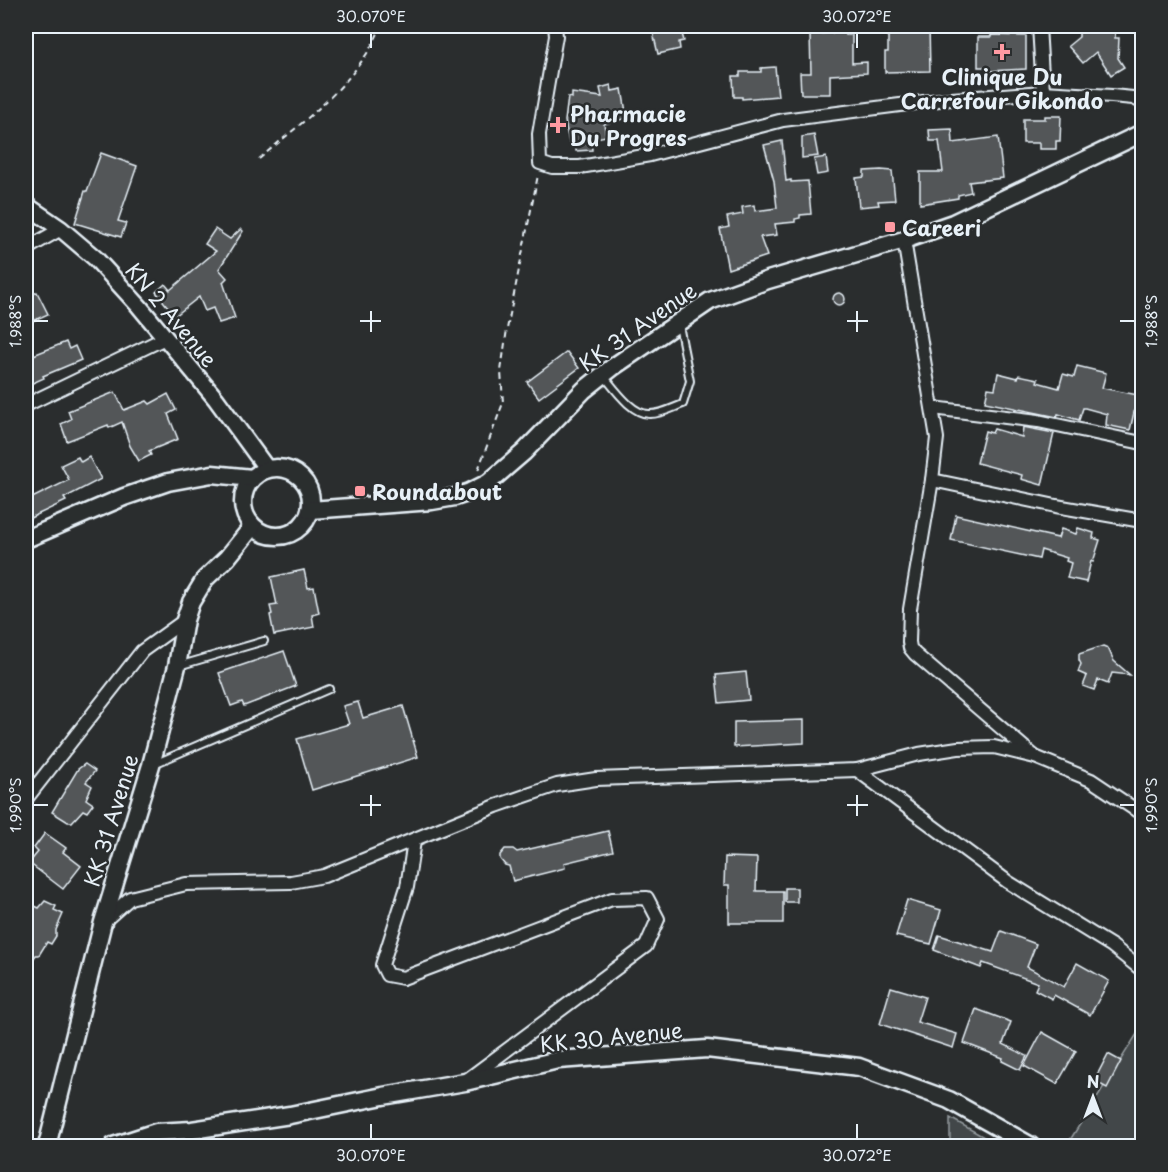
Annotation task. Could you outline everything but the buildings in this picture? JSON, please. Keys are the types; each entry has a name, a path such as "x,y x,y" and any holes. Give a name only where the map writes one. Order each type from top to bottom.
{"main road":[{"name":"KK 31 Avenue","path":"310,510 432,501 455,498 470,492 488,483 517,458 584,390 710,301 768,280 904,240 953,223 1143,133"},
{"path":"285,468 301,477 310,492 310,510 302,526 286,535 268,536 252,526 243,511 243,493 252,478 267,469 285,468"},
{"path":"26,539 133,494 168,482 200,474 252,478"},
{"name":"KK 31 Avenue","path":"47,1146 104,922 151,765 177,666 190,602 198,588 252,526"},
{"name":"KK 30 Avenue","path":"114,1146 156,1132 192,1130 290,1115 465,1082 558,1060 707,1049 860,1067 950,1100 1032,1146"}],"street":[{"path":"555,26 556,36 539,134 540,163 552,167 580,167 650,154 783,120 939,100 1043,92 1133,98 1143,102"},
{"path":"1039,26 1043,92"},
{"name":"KN 2 Avenue","path":"26,205 61,229 95,258 140,306 216,399 267,469"},
{"path":"26,249 61,229"},
{"path":"904,240 937,438 910,609 910,648 1035,757"},
{"path":"26,405 165,338"},
{"path":"933,408 1038,421 1143,443"},
{"path":"932,480 1143,522"},
{"path":"26,799 142,651 185,620"},
{"path":"104,922 134,896 186,884 291,882 324,876 496,806 558,785 596,779 857,770 919,754 958,748 994,747 1035,757 1091,780 1143,814"},
{"path":"857,770 1008,882 1112,946 1143,970"},
{"path":"414,841 407,887 382,965 387,975 404,978 612,899 647,898 658,919 646,946 465,1082"}],"lane":[{"path":"603,375 626,403 647,415 662,413 682,404 690,381 678,322"},
{"path":"177,666 264,641"},
{"path":"151,765 329,689"}],"path":[{"path":"259,159 321,106 358,67 381,26"},
{"path":"470,492 502,403 501,370 507,329 540,163"}],"shaded area":[{"path":"1142,1026 1142,1146 1076,1146 1070,1140"},
{"path":"950,1118 1000,1146 950,1146"}],"place":[{"name":"Clinique Du Carrefour Gikondo","path":"1002,52"},
{"name":"Pharmacie Du Progres","path":"558,125"},
{"name":"Careeri","path":"890,227"},
{"name":"Roundabout","path":"360,491"}]}
